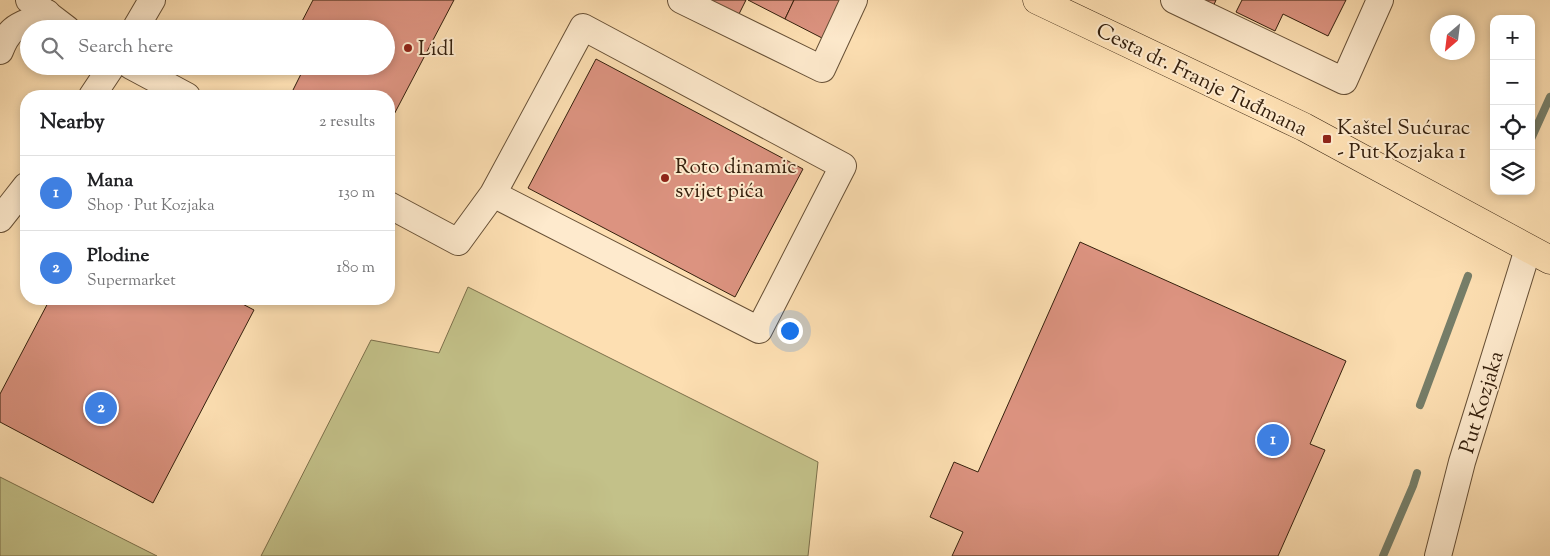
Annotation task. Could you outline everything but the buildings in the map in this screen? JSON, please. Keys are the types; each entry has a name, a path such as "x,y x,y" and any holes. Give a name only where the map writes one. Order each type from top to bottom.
{"main road":[{"name":"Cesta dr. Franje Tuđmana","path":"1037,0 1304,127 1539,255"}],"street":[{"path":"140,20 152,0"},
{"path":"680,0 822,69 854,0"},
{"path":"1174,0 1344,81 1380,0"},
{"path":"34,20 38,7 55,20"},
{"path":"0,51 11,30 20,24"},
{"path":"395,208 458,242 493,194 583,28 843,166 759,330 493,194"},
{"path":"96,90 106,75"},
{"path":"148,75 177,90"},
{"path":"0,219 20,194"},
{"name":"Put Kozjaka","path":"1438,556 1462,462 1539,255"}],"shaded area":[{"path":"468,287 818,462 808,556 261,556 371,340 439,353"},
{"path":"0,477 157,556 0,556"}],"waterway":[{"path":"1535,130 1550,97"},
{"path":"1420,405 1468,276"},
{"path":"1383,556 1417,473"}],"place":[{"name":"Lidl","path":"408,48"},
{"name":"Kaštel Sućurac - Put Kozjaka 1","path":"1327,139"},
{"name":"Roto dinamic svijet pića","path":"665,178"},
{"name":"Plodine","path":"101,408"},
{"name":"Mana","path":"1273,440"}]}
